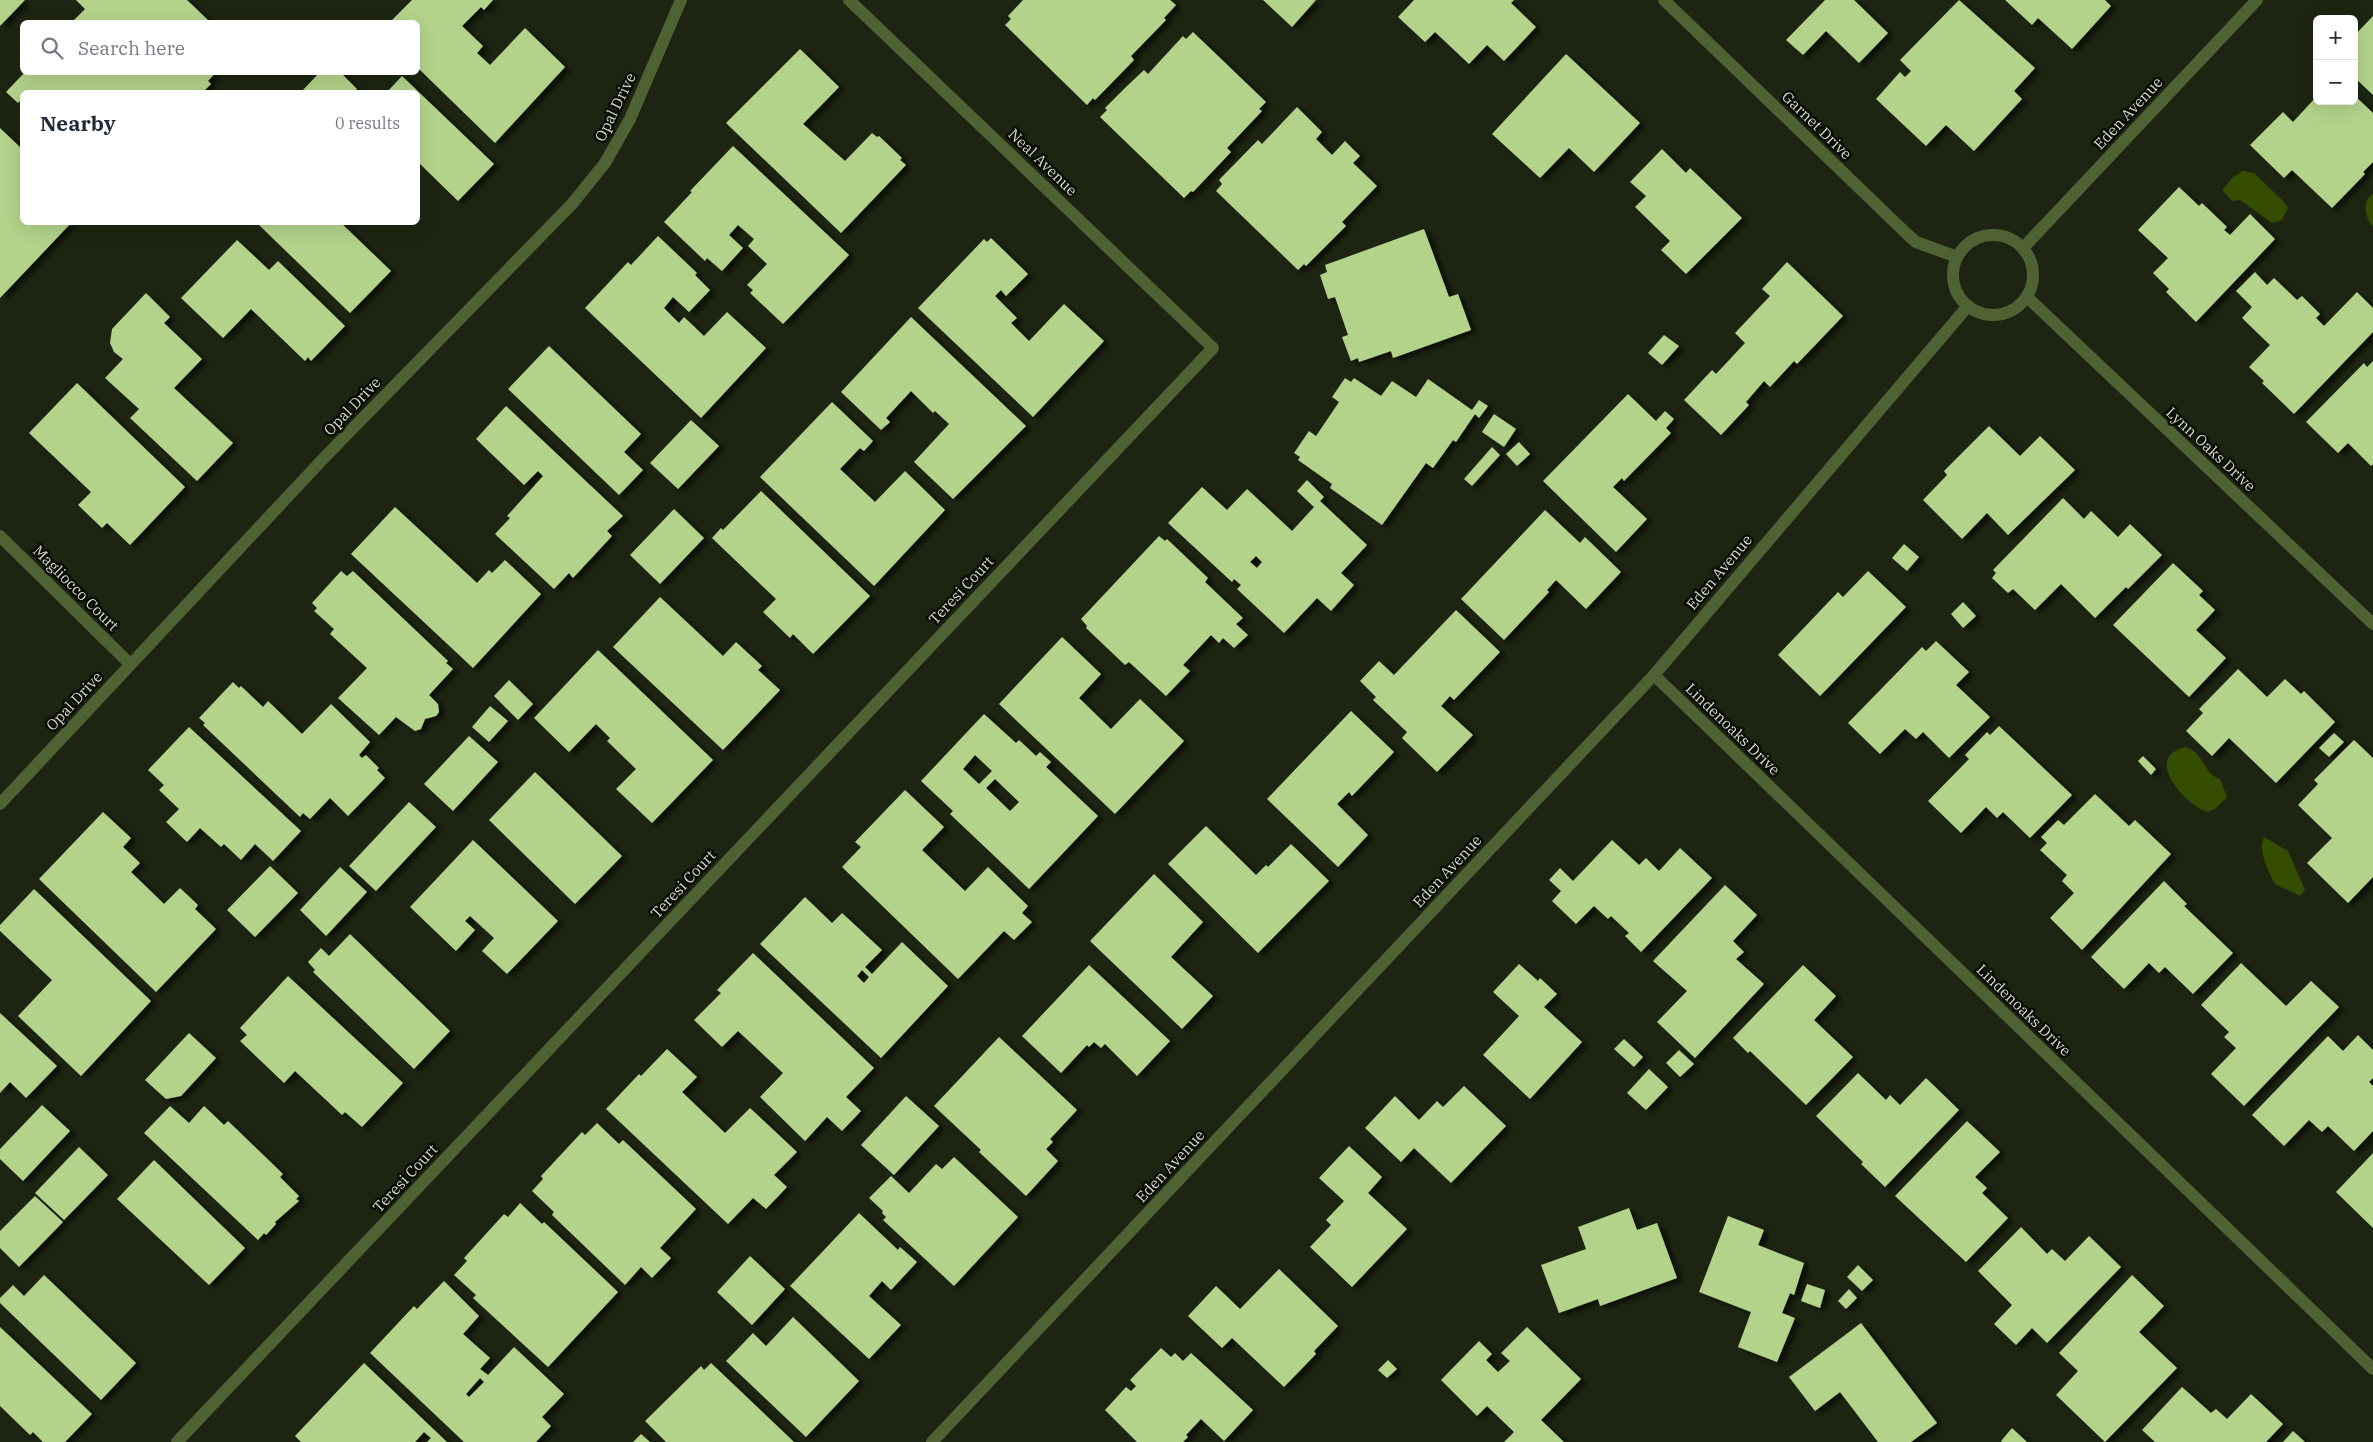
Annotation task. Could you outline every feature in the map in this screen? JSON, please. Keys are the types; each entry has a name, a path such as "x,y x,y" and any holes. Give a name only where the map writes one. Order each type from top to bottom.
{"street":[{"name":"Opal Drive","path":"0,804 322,460 572,204 605,163 630,119 681,0"},
{"name":"Neal Avenue","path":"849,0 1213,348"},
{"name":"Garnet Drive","path":"1664,0 1906,234 1916,242 1957,257"},
{"name":"Eden Avenue","path":"2023,248 2257,0"},
{"path":"1987,235 2000,235 2012,239 2023,248 2033,271 2032,284 2027,296 2018,306 2006,313 1992,314 1980,312 1968,306 1959,296 1954,283 1954,270 1957,257 1969,243 1987,235"},
{"name":"Lynn Oaks Drive","path":"2027,296 2373,624"},
{"name":"Eden Avenue","path":"932,1442 1654,675 1968,306"},
{"name":"Teresi Court","path":"177,1442 1213,348"},
{"name":"Magliocco Court","path":"0,536 130,664"},
{"name":"Lindenoaks Drive","path":"1654,675 2373,1368"}],"shaded area":[{"path":"2243,171 2254,173 2285,203 2288,208 2282,220 2272,223 2240,200 2232,201 2222,190 2233,177"},
{"path":"2373,194 2373,227 2366,214 2366,205 2369,197"},
{"path":"2186,747 2197,754 2210,773 2220,779 2227,797 2215,809 2207,812 2198,808 2179,791 2172,781 2167,770 2167,760 2173,752"},
{"path":"2264,837 2288,851 2305,890 2300,896 2275,884 2263,854 2262,842"}],"building":[{"path":"0,0 25,0 0,26"},
{"path":"76,0 187,0 208,20 74,20 85,9"},
{"path":"412,0 493,0 484,10 481,7 462,26 483,46 477,53 490,65 525,28 565,67 495,143 420,70 420,20 392,20"},
{"path":"1023,0 1170,0 1176,5 1164,18 1166,20 1131,56 1134,60 1095,100 1093,98 1087,105 1005,25 1011,19 1008,16"},
{"path":"1263,0 1316,0 1292,27"},
{"path":"1414,0 1514,0 1511,3 1536,27 1504,61 1487,45 1469,64 1435,32 1425,42 1398,17"},
{"path":"1825,0 1854,0 1888,33 1859,63 1826,31 1803,55 1786,40"},
{"path":"1959,0 2035,68 2014,91 2022,99 1974,151 1946,125 1926,146 1876,99 1900,72 1905,77 1911,71 1900,60"},
{"path":"2005,0 2105,0 2111,6 2072,49 2038,18 2032,25"},
{"path":"2373,16 2373,95 2358,81 2358,32"},
{"path":"1193,32 1266,102 1259,109 1262,111 1227,148 1231,152 1193,192 1191,191 1184,198 1100,117 1107,110 1105,108 1144,70 1148,74 1183,36 1186,39"},
{"path":"800,49 839,87 803,124 845,161 872,133 877,137 879,136 902,158 900,160 906,165 841,233 726,123"},
{"path":"1566,54 1640,123 1594,172 1569,148 1540,178 1492,134"},
{"path":"22,75 213,75 208,81 211,84 205,90 20,90 20,101 18,103 6,92"},
{"path":"317,75 343,75 357,89 356,90 303,90"},
{"path":"402,76 417,90 389,90"},
{"path":"420,93 494,164 458,201 420,164"},
{"path":"2358,99 2373,113 2373,162 2363,172 2365,174 2332,208 2292,170 2284,178 2250,145 2283,112 2293,122 2313,100 2313,105 2358,105"},
{"path":"1297,107 1322,132 1316,139 1332,155 1345,141 1360,156 1353,163 1377,186 1342,222 1346,226 1306,266 1304,264 1298,270 1216,191 1222,184 1219,180 1258,140 1262,144"},
{"path":"0,128 20,147 20,225 69,225 0,298"},
{"path":"733,146 849,255 783,324 750,293 753,290 747,285 767,264 748,246 754,239 738,225 729,235 743,248 722,271 707,258 705,261 664,222 692,192 690,191"},
{"path":"1662,149 1686,173 1690,168 1742,218 1686,274 1661,250 1670,241 1635,207 1646,196 1630,182"},
{"path":"2179,187 2199,206 2202,203 2227,227 2224,230 2230,235 2250,214 2275,239 2196,322 2166,292 2169,289 2153,273 2168,258 2138,230"},
{"path":"259,225 343,225 391,271 350,313"},
{"path":"1424,229 1449,297 1458,294 1471,330 1393,358 1391,351 1359,362 1358,358 1351,361 1342,337 1348,335 1335,297 1328,299 1320,275 1327,272 1325,265"},
{"path":"658,236 697,273 695,275 710,290 689,312 673,297 664,308 679,323 684,317 704,336 727,312 766,348 701,418 585,308 628,262 631,265"},
{"path":"991,238 1028,274 1006,296 1001,290 995,296 1017,318 1011,323 1029,341 1064,304 1104,341 1033,417 918,308 984,239 987,242"},
{"path":"237,240 269,270 278,261 345,326 311,361 308,357 305,361 251,309 223,338 181,298"},
{"path":"1787,262 1843,316 1797,364 1794,361 1770,387 1764,381 1746,402 1749,405 1721,435 1684,400 1712,370 1716,374 1745,343 1735,333 1770,296 1762,289"},
{"path":"2255,272 2267,285 2274,278 2297,300 2302,296 2320,314 2316,318 2324,326 2357,292 2373,308 2373,332 2294,414 2262,383 2264,381 2249,367 2270,345 2242,318 2252,307 2236,291"},
{"path":"146,293 170,317 164,323 202,359 174,388 233,443 197,481 130,418 139,409 105,378 123,359 114,352 110,343 112,329"},
{"path":"911,317 1026,426 953,499 914,462 949,424 935,411 933,413 911,391 886,418 890,422 881,430 841,392"},
{"path":"1664,335 1679,346 1662,365 1648,353"},
{"path":"549,346 641,434 624,452 643,470 619,495 508,389"},
{"path":"2373,361 2373,464 2371,466 2348,443 2338,453 2306,422 2364,363 2367,367"},
{"path":"1345,378 1351,382 1354,378 1381,396 1392,381 1416,397 1428,379 1472,410 1479,400 1488,406 1479,418 1475,414 1456,442 1453,440 1433,468 1426,463 1382,525 1330,488 1332,484 1298,460 1300,457 1294,453 1309,431 1316,436 1339,402 1332,397"},
{"path":"77,383 185,487 130,545 107,523 102,528 78,505 91,492 29,433"},
{"path":"1628,394 1656,421 1665,411 1674,419 1666,428 1671,433 1624,481 1622,478 1613,487 1647,519 1616,552 1543,481"},
{"path":"832,402 873,441 864,451 860,448 840,469 875,502 905,471 945,510 874,586 760,477"},
{"path":"506,406 623,516 607,531 612,536 573,578 569,573 554,589 495,534 510,518 507,516 543,476 538,471 524,485 476,439"},
{"path":"1494,414 1516,429 1504,447 1482,432"},
{"path":"691,420 719,446 678,489 650,463"},
{"path":"1989,426 2020,456 2040,436 2075,470 2008,535 1987,513 1962,539 1923,500 1947,475 1944,471"},
{"path":"1519,442 1530,454 1517,466 1506,454"},
{"path":"1492,447 1500,455 1472,486 1464,479"},
{"path":"1307,480 1324,497 1320,501 1367,545 1341,573 1354,585 1331,611 1317,598 1284,633 1237,589 1241,585 1234,579 1232,582 1168,523 1202,487 1227,510 1247,489 1292,531 1314,507 1297,491","holes":["1256,556 1262,562 1257,568 1250,562"]},
{"path":"761,491 870,596 813,654 793,634 790,638 763,612 776,599 712,538 721,528 723,530"},
{"path":"2063,498 2084,519 2091,511 2118,537 2130,524 2162,555 2095,618 2061,584 2035,610 2013,589 2008,593 1992,578 1996,573 1993,570"},
{"path":"395,507 477,583 489,570 492,573 505,560 541,594 473,668 351,554"},
{"path":"674,509 704,538 660,584 630,555"},
{"path":"1545,510 1580,543 1585,537 1621,572 1586,609 1556,580 1547,590 1549,592 1504,640 1461,599"},
{"path":"1159,536 1165,541 1167,539 1208,578 1205,582 1243,618 1236,624 1248,635 1234,648 1223,638 1219,643 1211,635 1183,665 1190,671 1166,696 1129,662 1125,665 1086,628 1087,626 1081,619"},
{"path":"1904,544 1919,557 1907,571 1892,558"},
{"path":"2173,563 2203,591 2199,595 2215,610 2196,630 2226,658 2189,697 2113,625"},
{"path":"341,571 347,576 353,571 448,661 446,663 453,669 429,695 438,704 439,712 436,716 425,719 421,729 415,731 396,717 379,735 338,698 367,668 330,634 334,629 314,611 317,608 312,603"},
{"path":"1868,571 1906,607 1820,696 1778,655 1838,592 1843,597"},
{"path":"660,597 723,656 736,642 762,666 758,670 780,690 723,750 613,647"},
{"path":"1963,602 1976,616 1963,628 1951,614"},
{"path":"1456,610 1500,652 1454,700 1450,696 1441,706 1473,735 1437,772 1402,738 1407,732 1373,700 1376,697 1360,681 1379,661 1394,675"},
{"path":"1062,637 1101,674 1079,698 1111,729 1140,699 1184,741 1115,814 999,704"},
{"path":"1936,641 1969,672 1956,685 1990,717 1949,758 1923,732 1916,739 1905,729 1880,754 1848,723 1922,647 1926,651"},
{"path":"598,650 713,760 652,823 616,789 636,769 607,741 610,738 596,724 569,752 534,718"},
{"path":"2238,669 2267,697 2285,679 2301,694 2304,691 2335,722 2276,783 2229,738 2212,756 2186,731 2203,713 2199,709"},
{"path":"509,680 533,704 518,720 494,696"},
{"path":"233,682 239,688 241,686 263,707 268,701 302,734 331,704 370,742 359,755 362,758 366,755 379,768 377,770 385,778 348,816 330,798 310,819 303,813 300,817 203,725 205,723 199,718"},
{"path":"490,706 508,721 489,742 472,727"},
{"path":"1351,711 1394,752 1352,796 1349,792 1337,804 1368,835 1338,867 1267,799"},
{"path":"984,714 1016,743 1019,740 1036,756 1040,752 1051,762 1046,767 1098,816 1029,889 950,814 953,811 921,781","holes":["975,755 992,771 979,784 963,769","995,779 1019,802 1010,811 986,788"]},
{"path":"1999,726 2072,795 2030,838 2003,812 1997,818 1986,807 1961,833 1928,801 1969,759 1965,755 1987,732 1990,735"},
{"path":"189,727 301,831 273,861 255,844 241,860 224,844 221,847 200,828 187,842 166,822 179,809 159,790 164,785 148,770"},
{"path":"2334,733 2344,742 2329,757 2319,748"},
{"path":"469,736 498,762 453,811 424,784"},
{"path":"2354,740 2373,758 2373,877 2348,903 2307,863 2332,838 2298,805 2318,784 2314,780"},
{"path":"2143,756 2156,769 2151,775 2138,761"},
{"path":"535,772 622,856 575,904 489,820"},
{"path":"905,790 944,827 922,850 965,891 988,867 1028,906 1022,913 1032,922 1014,940 1004,931 958,979 842,867 861,847 855,842"},
{"path":"2095,794 2129,826 2135,820 2171,854 2082,950 2050,918 2074,893 2062,881 2067,875 2040,850 2047,843 2041,837 2058,820 2064,825"},
{"path":"409,802 436,827 376,891 349,866"},
{"path":"103,812 131,838 123,847 140,863 131,872 164,904 180,888 198,905 195,909 216,929 156,992 39,879"},
{"path":"1206,826 1256,875 1266,865 1268,867 1291,844 1329,881 1258,953 1168,864"},
{"path":"473,840 558,921 507,974 482,951 494,938 470,916 465,921 475,930 456,951 410,907"},
{"path":"1612,840 1639,865 1646,858 1659,871 1680,848 1712,878 1641,952 1625,936 1629,933 1611,916 1608,919 1594,906 1576,924 1552,901 1561,891 1549,880 1560,868 1573,881"},
{"path":"270,866 298,893 255,937 227,910"},
{"path":"340,867 367,892 326,936 300,910"},
{"path":"1154,874 1203,922 1171,957 1213,996 1182,1029 1090,941"},
{"path":"2164,881 2187,904 2184,906 2233,953 2193,994 2165,967 2159,973 2149,963 2124,989 2091,957"},
{"path":"1725,885 1757,915 1733,941 1744,952 1736,959 1764,984 1695,1058 1657,1022 1687,991 1653,961"},
{"path":"34,889 151,1001 81,1076 18,1016 52,980 0,931 0,925"},
{"path":"805,897 832,923 842,913 882,950 865,967 872,974 902,942 948,986 881,1058 760,944","holes":["862,970 869,977 864,983 857,976"]},
{"path":"350,934 450,1031 414,1069 313,972 315,970 308,962 321,948 329,956"},
{"path":"753,953 874,1068 846,1097 861,1111 842,1131 827,1117 805,1141 760,1097 783,1073 738,1031 722,1047 694,1020 721,993 717,990"},
{"path":"2241,963 2286,1006 2311,981 2339,1007 2244,1106 2211,1074 2236,1048 2224,1037 2229,1032 2201,1005"},
{"path":"1519,964 1538,981 1540,978 1557,994 1544,1007 1582,1042 1530,1099 1483,1055 1519,1016 1493,992"},
{"path":"1089,965 1170,1041 1137,1076 1105,1044 1101,1048 1094,1042 1089,1047 1087,1045 1061,1073 1022,1036"},
{"path":"1803,965 1836,996 1814,1020 1853,1057 1806,1105 1750,1051 1748,1053 1733,1038"},
{"path":"288,976 403,1083 362,1127 345,1112 342,1115 295,1071 284,1083 240,1041 247,1035 240,1028"},
{"path":"0,1013 57,1066 26,1098 10,1082 0,1093"},
{"path":"189,1033 216,1058 181,1096 166,1099 145,1080"},
{"path":"2358,1035 2373,1050 2373,1078 2369,1082 2373,1086 2373,1131 2354,1151 2328,1126 2322,1132 2309,1120 2284,1146 2252,1115 2328,1036 2343,1051"},
{"path":"999,1037 1077,1110 1050,1139 1053,1142 1046,1149 1058,1161 1026,1196 934,1106"},
{"path":"1624,1039 1643,1057 1634,1067 1614,1049"},
{"path":"667,1049 697,1077 682,1092 725,1133 750,1108 797,1152 774,1175 787,1187 766,1209 753,1198 728,1224 606,1109 639,1074 641,1076"},
{"path":"1679,1050 1694,1064 1680,1077 1666,1063"},
{"path":"1649,1069 1668,1087 1646,1110 1627,1093"},
{"path":"1858,1073 1886,1100 1890,1095 1900,1105 1926,1078 1959,1110 1885,1187 1861,1164 1863,1162 1816,1116"},
{"path":"1464,1086 1506,1126 1451,1183 1414,1148 1401,1162 1365,1128 1395,1096 1419,1120 1437,1101 1443,1107"},
{"path":"906,1096 939,1126 894,1175 861,1145"},
{"path":"42,1105 70,1131 23,1181 0,1159 0,1149"},
{"path":"170,1106 189,1123 204,1106 224,1125 228,1121 283,1174 280,1177 299,1196 296,1199 299,1201 275,1222 276,1224 266,1235 264,1233 258,1240 144,1133"},
{"path":"1967,1121 2000,1152 1975,1177 1987,1188 1982,1193 2008,1218 1966,1262 1895,1196"},
{"path":"597,1123 619,1144 623,1140 696,1209 660,1248 671,1258 652,1278 641,1267 625,1285 552,1215 554,1212 532,1191 543,1179 541,1176 582,1132 585,1135"},
{"path":"1349,1146 1382,1177 1368,1193 1407,1229 1352,1287 1310,1247 1331,1225 1326,1220 1344,1201 1319,1178"},
{"path":"79,1147 108,1175 64,1220 35,1193"},
{"path":"2373,1153 2373,1228 2336,1192"},
{"path":"954,1157 1018,1217 954,1286 883,1220 886,1217 882,1213 883,1211 869,1198 891,1176 909,1193 936,1164 942,1169"},
{"path":"154,1160 245,1248 209,1285 117,1199"},
{"path":"35,1196 63,1222 19,1267 0,1248 0,1231"},
{"path":"520,1203 542,1224 544,1222 618,1292 548,1367 473,1298 476,1295 454,1275 467,1261 464,1258 504,1214 508,1217"},
{"path":"1629,1208 1637,1230 1657,1223 1677,1278 1600,1306 1598,1299 1559,1313 1541,1265 1586,1249 1578,1227"},
{"path":"859,1213 898,1250 900,1247 917,1262 891,1290 882,1281 869,1296 901,1325 869,1359 790,1286"},
{"path":"1728,1216 1764,1230 1758,1245 1804,1263 1794,1295 1790,1293 1782,1313 1795,1318 1777,1362 1738,1347 1751,1312 1699,1292"},
{"path":"2021,1227 2047,1254 2052,1249 2065,1261 2089,1236 2121,1267 2047,1343 2032,1328 2016,1345 1994,1324 2012,1305 1978,1271"},
{"path":"750,1256 785,1289 752,1325 717,1292"},
{"path":"1858,1265 1873,1280 1862,1291 1847,1277"},
{"path":"1279,1269 1338,1326 1314,1351 1316,1354 1284,1387 1232,1338 1222,1348 1188,1316 1216,1286 1240,1309"},
{"path":"44,1275 136,1363 101,1400 0,1303 0,1298 13,1285 24,1296"},
{"path":"2132,1275 2164,1306 2139,1332 2177,1368 2105,1442 2056,1395 2078,1371 2059,1353"},
{"path":"444,1281 479,1316 463,1334 490,1358 480,1369 488,1375 514,1347 564,1394 542,1417 551,1426 536,1442 464,1442 370,1353 414,1306 417,1309","holes":["480,1378 484,1382 469,1397 466,1394"]},
{"path":"1807,1284 1825,1290 1820,1308 1801,1301"},
{"path":"1849,1289 1857,1298 1846,1309 1838,1301"},
{"path":"793,1317 859,1381 806,1437 726,1361 753,1333 766,1346"},
{"path":"1861,1323 1937,1423 1911,1442 1878,1442 1840,1392 1815,1411 1789,1377"},
{"path":"0,1327 92,1414 65,1442 43,1442 33,1432 30,1435 0,1406"},
{"path":"1527,1327 1581,1379 1541,1420 1564,1442 1504,1442 1514,1432 1487,1406 1477,1416 1441,1380 1479,1341 1492,1354 1486,1360 1498,1372 1510,1361 1501,1353"},
{"path":"1161,1348 1171,1357 1175,1353 1183,1361 1191,1353 1253,1410 1224,1441 1201,1419 1186,1435 1188,1437 1183,1442 1137,1442 1105,1410 1126,1387 1131,1391 1136,1386 1130,1380"},
{"path":"1388,1360 1397,1369 1387,1378 1378,1370"},
{"path":"364,1363 447,1442 427,1442 431,1438 424,1432 415,1442 301,1442 295,1436"},
{"path":"711,1363 794,1442 666,1442 645,1421 701,1366 704,1370"},
{"path":"2182,1387 2211,1413 2216,1409 2227,1419 2251,1394 2283,1424 2266,1442 2155,1442 2142,1430"},
{"path":"2012,1428 2027,1442 2002,1442"},
{"path":"2293,1431 2305,1442 2283,1442"},
{"path":"641,1434 650,1442 633,1442"}]}
